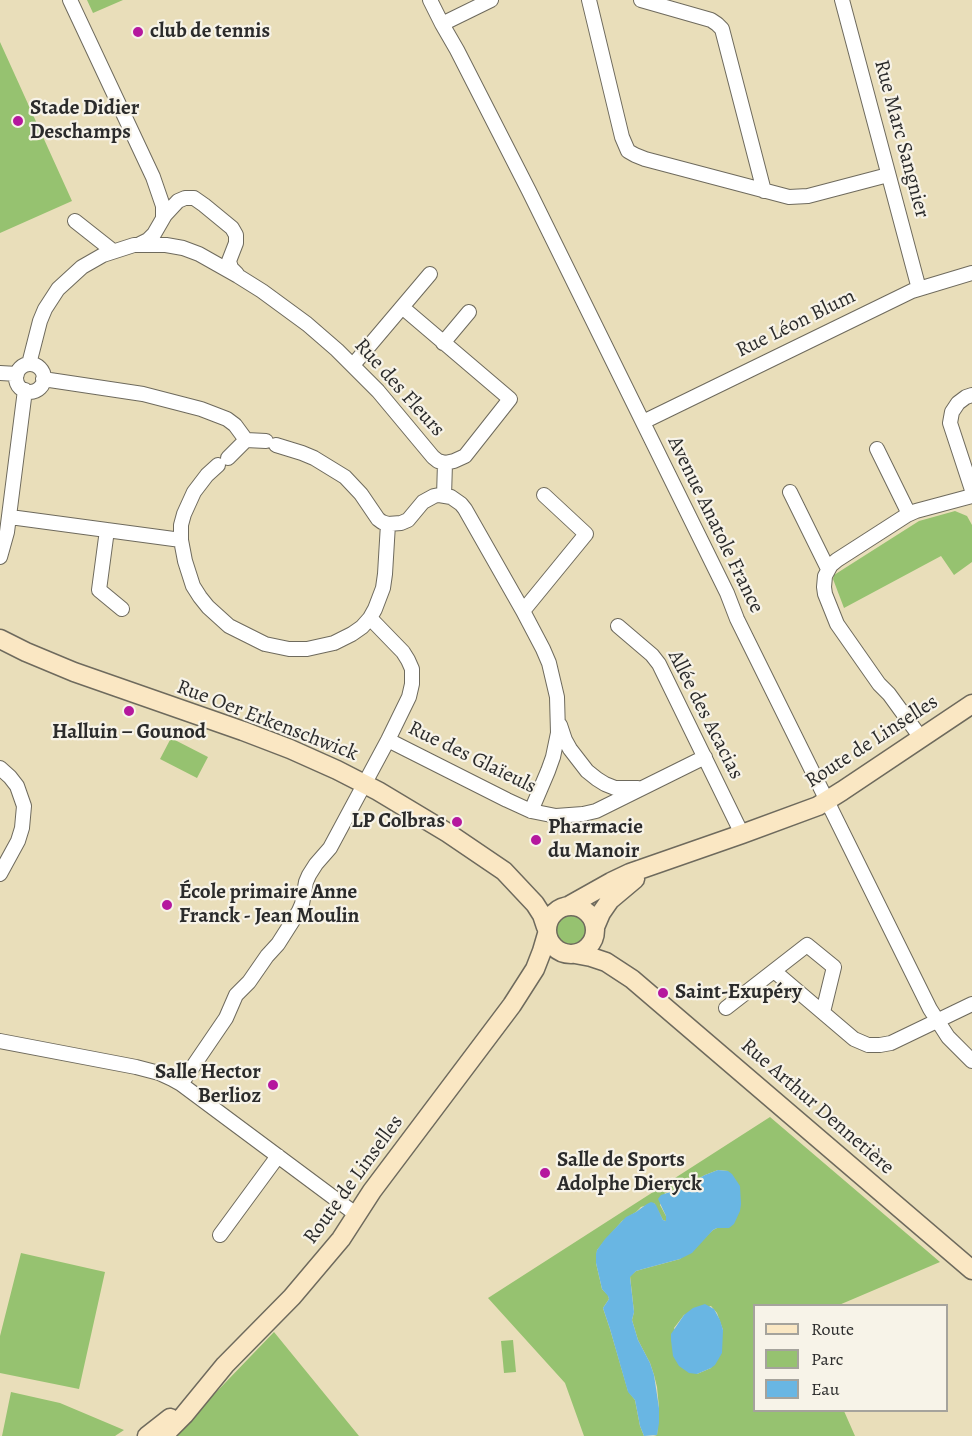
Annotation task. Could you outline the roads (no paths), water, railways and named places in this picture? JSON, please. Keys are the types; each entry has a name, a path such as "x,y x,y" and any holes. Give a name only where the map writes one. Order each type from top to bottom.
{"street":[{"path":"70,0 153,177 163,206 161,233 163,239 172,246"},
{"name":"Avenue Anatole France","path":"430,0 482,98 643,422 727,593 737,619 936,1020 972,1061"},
{"path":"442,24 491,0"},
{"path":"589,0 622,137 628,151 645,159 789,197 808,196 888,175"},
{"path":"640,0 711,20 722,29 764,191"},
{"name":"Rue Marc Sangnier","path":"842,0 918,288"},
{"path":"153,177 168,192 201,202 232,228 237,239 230,264 238,276"},
{"path":"134,245 151,238 176,202 182,198"},
{"path":"75,221 113,251"},
{"name":"Rue des Fleurs","path":"29,364 45,309 65,281 82,267 113,251 134,245 172,246 193,252 238,276 277,301 353,365 388,401 433,457 445,463 444,496"},
{"path":"209,260 220,261 234,249"},
{"name":"Rue Léon Blum","path":"643,422 918,288 972,273"},
{"path":"353,365 430,274"},
{"path":"402,307 510,399 465,456 445,463"},
{"path":"443,343 469,312"},
{"path":"29,364 38,366 43,374 40,386 33,391 21,388 16,382 16,374 21,367 29,364"},
{"path":"0,373 16,374"},
{"path":"43,378 143,394 201,409 227,419 235,425 246,440 271,443 302,453 334,469 354,486 378,519 387,524 408,520 428,498 444,496 455,500 465,509 523,611 549,663 557,698 558,733 553,757 531,811"},
{"path":"0,557 10,517 25,390"},
{"path":"972,395 958,403 952,412 950,423 972,490"},
{"path":"246,440 207,475 194,492 181,525 181,540 189,574 200,597 229,626 265,644 298,650 325,646 352,634 370,618 383,588 386,574 387,524"},
{"path":"876,449 909,514"},
{"path":"790,492 828,569"},
{"path":"523,611 586,534 544,495"},
{"path":"921,738 889,694 877,682 837,624 824,587 825,576 837,560 909,514 972,496"},
{"path":"10,517 181,540"},
{"path":"107,530 99,590 122,609"},
{"path":"181,1084 226,1017 236,995 249,982 280,941 302,904 306,882 311,872 328,852 388,740 411,690 412,669 408,660 370,618"},
{"name":"Allée des Acacias","path":"618,626 652,655 659,664 742,834"},
{"name":"Rue Oer Erkenschwick","path":"0,639 74,672 243,731 337,770 429,821 544,896 568,905"},
{"name":"Route de Linselles","path":"568,905 630,873 813,808 972,704"},
{"path":"558,717 565,740 587,771 615,788 640,788"},
{"name":"Rue des Glaïeuls","path":"388,740 531,811 556,816 596,811 705,757"},
{"path":"0,768 17,786 24,806 18,841 0,874"},
{"name":"Route de Linselles","path":"595,929 601,913 610,900 660,863"},
{"name":"Rue Oer Erkenschwick","path":"504,871 538,907 546,931"},
{"path":"568,905 581,907 587,911 593,920 595,929 590,945 583,951 572,954 555,949 546,931 552,913 568,905"},
{"name":"Rue Arthur Dennetière","path":"595,929 607,952 632,979 972,1270"},
{"name":"Route de Linselles","path":"147,1436 219,1372 292,1297 329,1255 376,1186 513,1005 537,964 546,931"},
{"path":"726,1008 807,945 834,967 823,1012"},
{"name":"Route de Linselles","path":"513,1005 560,958 572,954"},
{"name":"Rue Arthur Dennetière","path":"572,954 600,960 632,979"},
{"path":"774,971 857,1041 872,1045 888,1044 972,1004"},
{"path":"0,1041 136,1066 165,1076 181,1084 357,1215"},
{"path":"220,1235 278,1156"},
{"name":"Route de Linselles","path":"163,1436 184,1415 219,1372"}],"water":[{"path":"718,1170 728,1171 740,1186 740,1211 734,1224 729,1228 713,1230 692,1253 680,1259 636,1271 630,1277 634,1312 632,1320 638,1340 654,1375 659,1408 657,1435 644,1436 635,1400 628,1392 603,1308 609,1299 602,1289 596,1263 597,1250 626,1217 651,1202 656,1205 663,1220 666,1221 658,1199 661,1195"},
{"path":"705,1304 714,1309 720,1320 723,1330 722,1353 711,1368 697,1374 689,1373 679,1366 673,1356 671,1334 684,1315 693,1308"}],"place":[{"name":"club de tennis","path":"138,32"},
{"name":"Stade Didier Deschamps","path":"18,121"},
{"name":"Halluin – Gounod","path":"129,711"},
{"name":"LP Colbras","path":"457,822"},
{"name":"Pharmacie du Manoir","path":"536,840"},
{"name":"École primaire Anne Franck - Jean Moulin","path":"167,905"},
{"name":"Saint-Exupéry","path":"663,993"},
{"name":"Salle Hector Berlioz","path":"273,1085"},
{"name":"Salle de Sports Adolphe Dieryck","path":"545,1173"}]}
